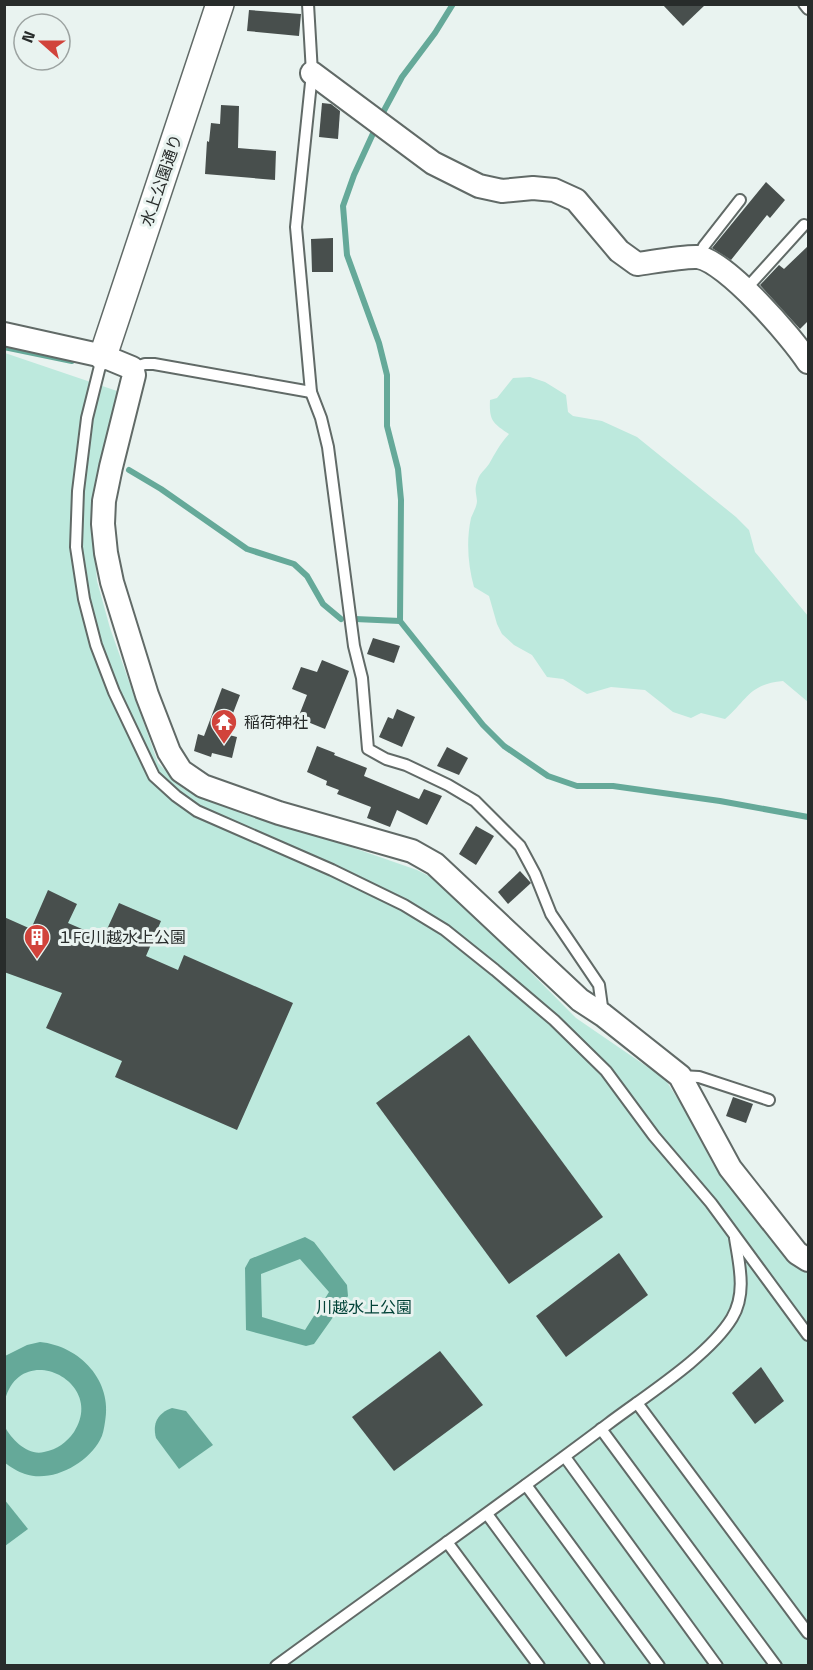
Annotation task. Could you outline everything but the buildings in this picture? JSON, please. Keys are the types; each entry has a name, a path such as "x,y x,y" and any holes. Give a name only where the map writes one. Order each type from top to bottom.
{"street":[{"name":"水上公園通り","path":"103,356 220,4"},
{"path":"312,73 433,163 479,186 502,191 533,188 554,190 576,200 619,251 637,264 699,257 720,269 746,289 806,354"},
{"path":"4,334 103,356 132,368 134,375 104,501 103,524 106,553 112,582 147,695 169,752 181,771 203,786 290,816 412,851 449,876 580,1000 603,1015 680,1076 730,1168 797,1253 808,1260"}],"lane":[{"path":"308,4 312,73 296,227 311,392 321,418 328,447 354,646 362,678 368,749 448,785 475,801 520,846 535,873 551,914 599,985 603,1015"},
{"path":"804,4 808,9"},
{"path":"699,257 704,246 740,200"},
{"path":"746,289 804,225"},
{"path":"103,356 87,418 78,491 76,547 84,599 96,645 114,692 154,776 197,811 332,870 405,905 445,930 554,1020 606,1071 654,1136 711,1203 808,1335"},
{"path":"132,368 154,364 311,392"},
{"path":"680,1076 699,1077 769,1100"},
{"path":"276,1665 565,1457 705,1350 733,1317 741,1297 741,1275 734,1234"},
{"path":"637,1403 808,1633"},
{"path":"601,1429 776,1665"},
{"path":"565,1457 717,1665"},
{"path":"526,1485 659,1665"},
{"path":"487,1514 598,1665"},
{"path":"447,1542 539,1665"}],"green space":[{"name":"川越水上公園","path":"5,353 120,392 93,534 97,581 110,628 158,763 184,789 417,870 441,882 576,1018 665,1079 713,1164 792,1262 808,1271 808,1665 5,1665"},
{"path":"530,377 545,382 566,395 568,412 573,416 602,421 637,437 749,530 755,552 808,616 808,702 783,681 763,685 756,689 725,719 701,713 691,718 673,712 645,690 611,687 587,694 563,679 547,677 532,655 514,645 502,634 489,596 474,587 468,553 469,527 477,503 476,488 479,477 509,434 493,421 490,413 490,400 497,398 513,378"}],"shaded area":[{"path":"305,1237 314,1242 347,1285 348,1296 314,1344 306,1346 246,1330 245,1268 250,1259","holes":["300,1259 329,1292 305,1330 262,1317 261,1274"]},
{"path":"40,1342 68,1350 80,1358 98,1380 104,1393 106,1407 102,1436 94,1449 78,1464 57,1474 46,1476 25,1474 5,1463 5,1427 21,1446 32,1452 44,1452 58,1447 68,1439 74,1432 81,1414 79,1397 71,1384 58,1374 43,1370 27,1372 14,1382 5,1400 5,1356 27,1345"},
{"path":"172,1408 186,1411 213,1445 179,1469 156,1438 155,1433 157,1419"},
{"path":"4,1499 28,1529 5,1546 4,1546"}],"waterway":[{"path":"380,118 402,77 435,33 453,4"},
{"path":"376,127 343,206 347,255 379,343 387,375 387,426 398,469 401,500 400,621 483,725 504,746 548,776 577,786 613,786 720,801 808,817"},
{"path":"4,347 72,361"},
{"path":"129,470 161,489 247,549 294,564 307,576 323,604 341,619"},
{"path":"355,619 400,621"}],"place":[{"name":"稲荷神社","path":"224,745"},
{"name":"１FC川越水上公園","path":"37,960"}]}
